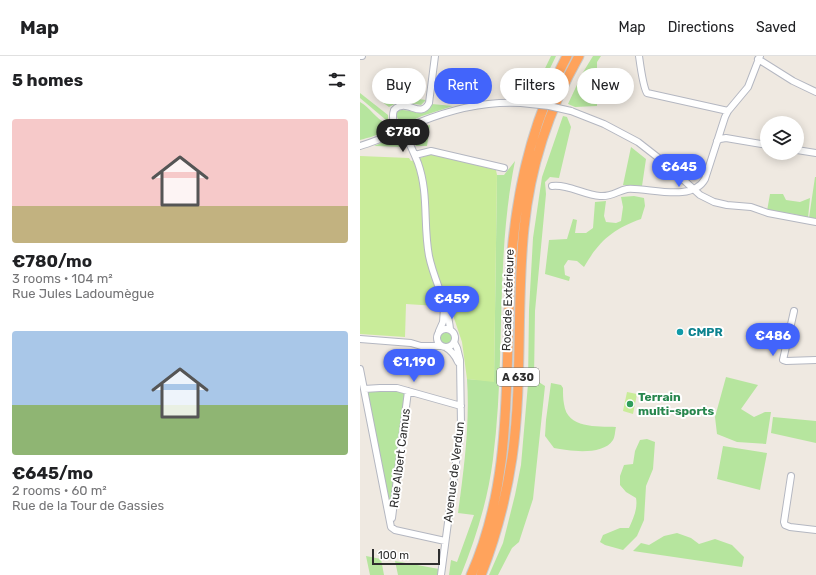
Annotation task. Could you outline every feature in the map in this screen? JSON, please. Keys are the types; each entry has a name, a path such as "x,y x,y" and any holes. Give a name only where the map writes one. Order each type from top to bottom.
{"highway":[{"name":"A 630","path":"471,575 487,530 498,488 507,400 511,265 516,210 530,145 542,110 562,61 567,56"},
{"name":"Rocade Extérieure","path":"569,73 579,56"},
{"path":"569,85 585,56"},
{"name":"Rocade Extérieure","path":"481,575 492,546 504,505 512,458 517,409 521,270 524,228 534,166 555,104"}],"street":[{"path":"435,56 429,103 422,110 403,105 396,108 393,113 393,121 397,128 404,134 415,155 422,175 425,190 429,255 449,318 450,329"},
{"path":"639,56 645,90 647,92 728,111"},
{"path":"552,186 561,186 603,196 614,195 628,189 684,192 702,184 706,179 717,141 728,111 748,86 758,57 793,81 816,92"},
{"path":"360,146 437,115 464,108 490,104 521,103 549,106 571,111 604,124 638,142 665,163 700,195 714,202 726,205 751,207 768,213 816,222"},
{"path":"717,141 726,138 760,144"},
{"path":"804,151 816,152"},
{"path":"415,155 431,152 504,168"},
{"path":"443,346 438,342 438,334 444,314 444,304"},
{"path":"794,311 783,360 816,360"},
{"path":"360,340 414,344 421,346 450,346 454,342 456,336 450,329 444,328 432,340 414,344"},
{"name":"Avenue de Verdun","path":"441,575 459,440 461,406 459,354 454,342"},
{"name":"Avenue de Verdun","path":"443,346 452,351 455,355 459,368"},
{"path":"360,369 391,524 395,530 446,541"},
{"path":"364,389 397,388 461,406"},
{"name":"Rue Albert Camus","path":"391,524 408,391"},
{"path":"791,476 784,522 790,527 816,530"}],"green space":[{"path":"551,56 556,56 550,68 545,68"},
{"path":"593,56 601,56 597,62 597,68 586,68"},
{"path":"577,85 577,104 597,104 597,106 575,107 568,104"},
{"path":"360,93 372,104 388,115 388,120 386,120 360,98"},
{"path":"360,102 387,123 386,127 380,133 360,140"},
{"path":"385,104 394,104 389,107"},
{"path":"432,104 453,106 422,116 404,124 397,117 398,111 405,110 420,113 429,108"},
{"path":"563,116 567,117 571,127 559,178 550,177 545,182 546,194 535,311 534,379 545,386 533,499 519,542 512,548 498,575 489,575 503,543 521,465 528,384 529,310 533,238 542,177"},
{"path":"430,125 427,146 416,146 411,138 411,132 417,128"},
{"path":"397,137 401,139 406,147 374,146 393,138"},
{"path":"631,147 646,159 642,186 623,185"},
{"path":"432,154 496,170 494,382 467,379 462,342 449,303 437,306 406,304 405,337 360,334 360,156 409,158 411,161"},
{"path":"515,161 505,235 497,422 491,474 481,518 461,575 449,575 451,560 457,562 474,515 458,513 467,429 467,379 494,381 497,175 504,175"},
{"path":"816,177 816,219 809,218"},
{"path":"770,194 783,194 786,200 800,202 810,198 808,218 794,214 767,211"},
{"path":"634,196 644,198 645,206 641,219 622,227 608,237 595,250 584,267 577,261 568,260 564,266 565,275 570,277 569,281 545,274 549,240 567,239 573,219 577,220 575,233 586,233 593,228 595,202 606,201 604,216 606,222 616,223 621,221 623,207 621,197"},
{"path":"443,331 449,331 453,335 453,341 449,345 443,345 439,341 439,335"},
{"path":"726,377 758,385 741,409 754,417 765,412 771,412 766,444 737,442 717,434 715,417"},
{"path":"551,383 561,385 563,388 563,398 566,412 571,418 577,422 592,426 616,427 614,439 608,445 594,450 577,451 554,448 545,436"},
{"path":"382,389 403,391 406,394 391,502 389,501 367,393 368,391"},
{"name":"Terrain multi-sports","path":"627,392 637,394 633,414 623,411"},
{"path":"773,417 816,421 816,443 771,433"},
{"path":"647,439 655,442 653,469 646,486 644,520 637,536 623,550 605,545 600,542 603,535 620,528 629,528 634,517 636,510 636,498 626,492 620,485 620,476 624,465 633,464 635,451 640,440"},
{"path":"723,446 767,453 760,490 717,479"},
{"path":"677,533 691,538 699,544 715,539 732,545 744,557 742,567 633,551 641,543 649,545 664,536"},
{"path":"366,556 381,559 384,575 370,575"},
{"path":"395,561 439,569 438,575 398,575"}],"place":[{"name":"CMPR","path":"680,332"},
{"name":"Terrain multi-sports","path":"630,404"}]}
